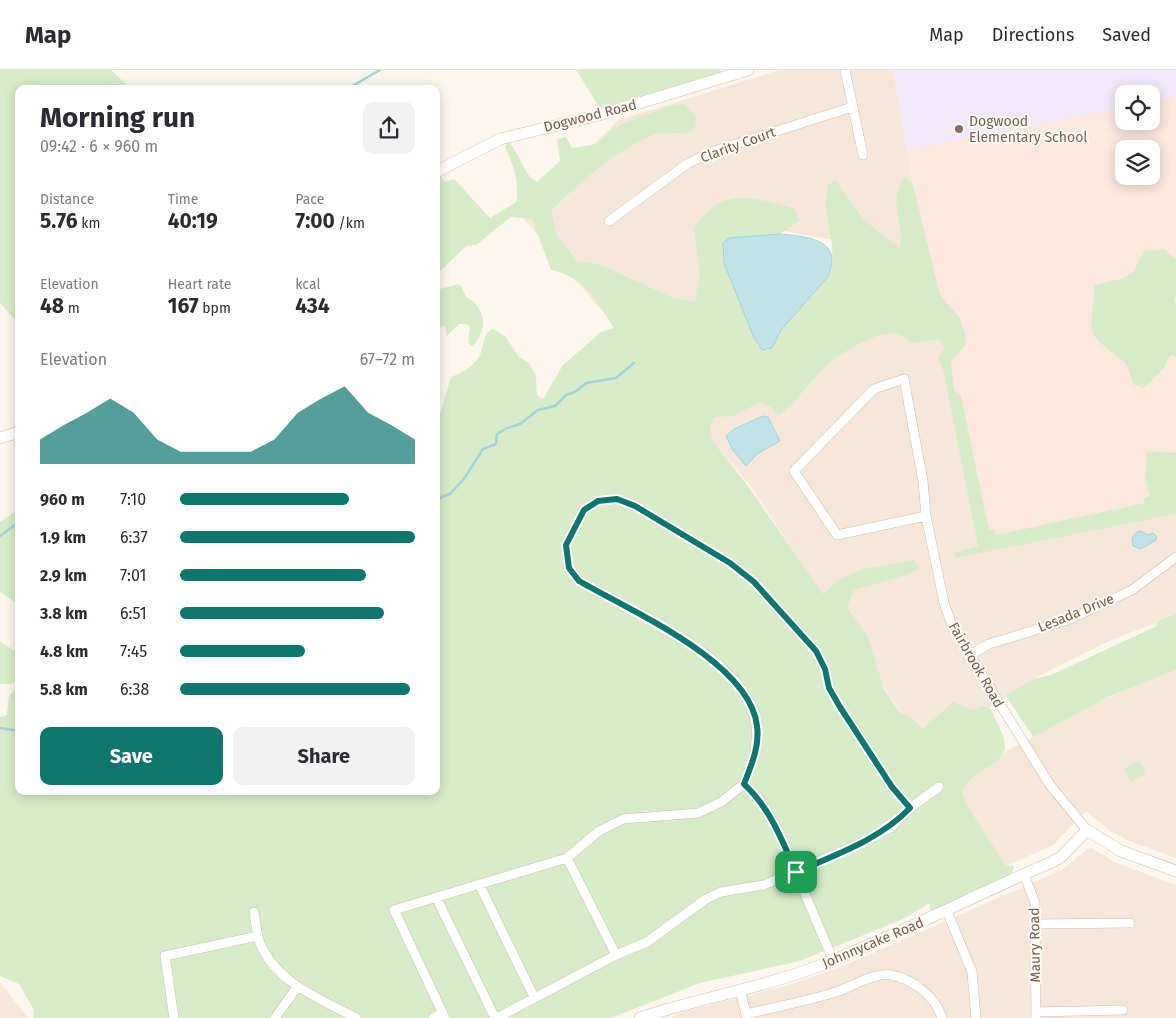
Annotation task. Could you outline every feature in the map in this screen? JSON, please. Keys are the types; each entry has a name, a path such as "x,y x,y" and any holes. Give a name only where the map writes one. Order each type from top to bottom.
{"street":[{"name":"Dogwood Road","path":"440,170 500,139 603,114 748,70"},
{"path":"845,70 863,155"},
{"name":"Clarity Court","path":"609,221 687,164 711,152 852,107"},
{"name":"Fairbrook Road","path":"926,516 837,535 794,471 874,389 904,380 923,481 926,516 944,603 953,628 968,656 1050,785 1087,830 1121,851 1176,871"},
{"path":"0,438 15,433"},
{"path":"433,1018 443,1015 394,910 567,858 599,831 623,819 698,813 721,802 744,784 755,755 757,725 750,703 738,684 699,649 579,581 569,568 566,545 584,510 598,501 617,499 635,506 730,563 754,582 816,651 825,669 829,688 840,707 892,787 910,808"},
{"name":"Lesada Drive","path":"968,656 1002,639 1068,620 1132,590 1176,557"},
{"path":"744,784 758,797 777,828 833,960"},
{"path":"436,898 496,1018 616,955 648,942 671,926 691,908 706,899 721,892 764,885 874,837 893,826 910,808 939,787"},
{"name":"Johnnycake Road","path":"640,1018 685,1003 786,977 833,960 947,911 1061,857 1087,830"},
{"path":"567,858 616,955"},
{"name":"Maury Road","path":"1024,874 1033,895 1036,924 1036,1015"},
{"path":"480,884 534,997"},
{"path":"947,911 972,972 976,1018"},
{"path":"254,912 260,943 275,967 297,987 356,1018"},
{"path":"1036,924 1130,923"},
{"path":"174,1018 165,956 258,936"},
{"path":"740,989 746,1016 836,992 876,977 891,975 928,994 934,1000 942,1018"},
{"path":"275,1018 297,987"},
{"path":"1036,1015 1123,1010"}],"shaded area":[{"path":"779,70 893,70 920,222 919,257 776,229 721,239 754,344 639,355 519,213 619,120"},
{"name":"Dogwood Elementary School","path":"893,70 1176,70 1176,96 1160,99 1160,85 1115,85 1115,109 907,150"},
{"path":"1176,96 1176,509 982,550 907,150 1115,109 1115,130 1160,130 1160,99"},
{"path":"935,302 1176,509 1176,615 1109,641 1033,679 925,749 749,484 691,416"},
{"path":"1176,670 1176,858 1127,840 1109,830 1086,811 1053,845 1004,867 952,789 1007,751 1073,714 1142,682"},
{"path":"1092,848 1114,862 1176,885 1176,1018 669,1018 689,1010 789,985 848,964 1062,870 1087,849"},
{"path":"0,982 28,1018 0,1018"}],"green space":[{"path":"0,70 111,70 127,85 15,85 15,320 0,303"},
{"path":"576,70 720,70 722,72 600,108"},
{"path":"685,104 696,117 695,128 691,132 657,134 639,141 599,168 551,211 557,235 577,261 601,265 673,298 695,302 700,273 694,228 705,215 715,206 726,200 738,198 750,198 793,208 800,220 780,234 729,238 724,263 754,338 758,346 767,350 772,348 781,330 827,278 832,261 832,244 826,205 828,185 835,180 864,220 900,248 901,239 896,204 900,186 905,177 913,184 940,295 960,318 966,337 965,346 951,361 954,390 961,395 989,530 995,530 996,535 1145,503 1144,498 1150,496 1145,477 1147,451 1176,453 1176,514 956,558 954,553 978,546 944,373 938,356 945,349 939,339 911,343 903,336 890,333 870,338 826,366 791,405 778,416 770,406 760,402 733,416 714,417 710,428 712,440 748,486 823,594 841,578 864,569 914,560 920,568 907,575 854,590 847,607 868,637 884,689 901,714 910,717 923,729 953,702 973,710 982,706 991,709 1004,738 1005,750 998,760 973,777 961,790 966,804 1006,866 1013,865 1014,869 1009,876 934,910 930,909 930,903 903,919 800,961 700,983 611,1018 33,1018 34,1010 19,984 0,976 0,717 7,715 9,696 15,690 15,795 440,795 440,414 451,377 466,370 474,363 481,352 487,334 493,329 505,336 518,356 530,364 536,377 537,395 543,399 563,365 601,332 614,328 596,300 581,284 563,273 551,270 532,219 511,217 476,245 466,246 440,271 440,174 444,182 454,179 490,218 516,202 516,181 505,147 508,142 516,152 524,169 537,182 560,161 557,139 566,137 572,148 597,144 612,129 669,106"},
{"path":"1165,249 1176,260 1176,297 1174,299 1176,307 1176,357 1173,355 1169,357 1164,368 1144,388 1134,385 1126,363 1100,343 1093,334 1091,323 1095,285 1124,278 1133,272 1144,251"},
{"path":"458,284 461,286 466,297 478,307 483,320 483,327 472,346 468,343 470,327 467,324 459,324 447,336 445,326 440,328 440,289"},
{"path":"15,512 15,602 0,592 0,522"},
{"path":"1176,614 1176,670 1110,696 1033,737 1006,696 1033,679 1051,675 1157,626 1156,622"},
{"path":"0,642 15,651 15,682 0,684"},
{"path":"1139,761 1146,774 1130,782 1124,769"}],"water":[{"path":"780,234 821,242 831,255 831,265 827,278 781,330 772,348 762,350 754,338 724,263 723,243 729,238"},
{"path":"763,416 768,417 780,441 757,454 746,466 732,449 726,436 734,429"},
{"path":"1141,531 1148,535 1153,533 1157,537 1156,540 1141,549 1133,546 1132,538 1137,532"}],"waterway":[{"path":"354,85 380,70"},
{"path":"440,499 450,494 464,479 483,449 496,444 497,434 507,428 520,424 538,410 555,406 566,395 575,392 586,383 616,378 634,363"},
{"path":"0,536 15,525"},
{"path":"0,728 15,730"}],"place":[{"name":"Dogwood Elementary School","path":"959,129"}],"route":[{"path":"617,499 635,506 730,563 754,582 816,651 825,669 829,688 840,707 892,787 910,808 893,826 874,837 796,872 777,828 758,797 744,784 755,755 757,725 750,703 738,684 717,663 699,649 579,581 569,568 566,545 584,510 598,501 617,499"}]}
